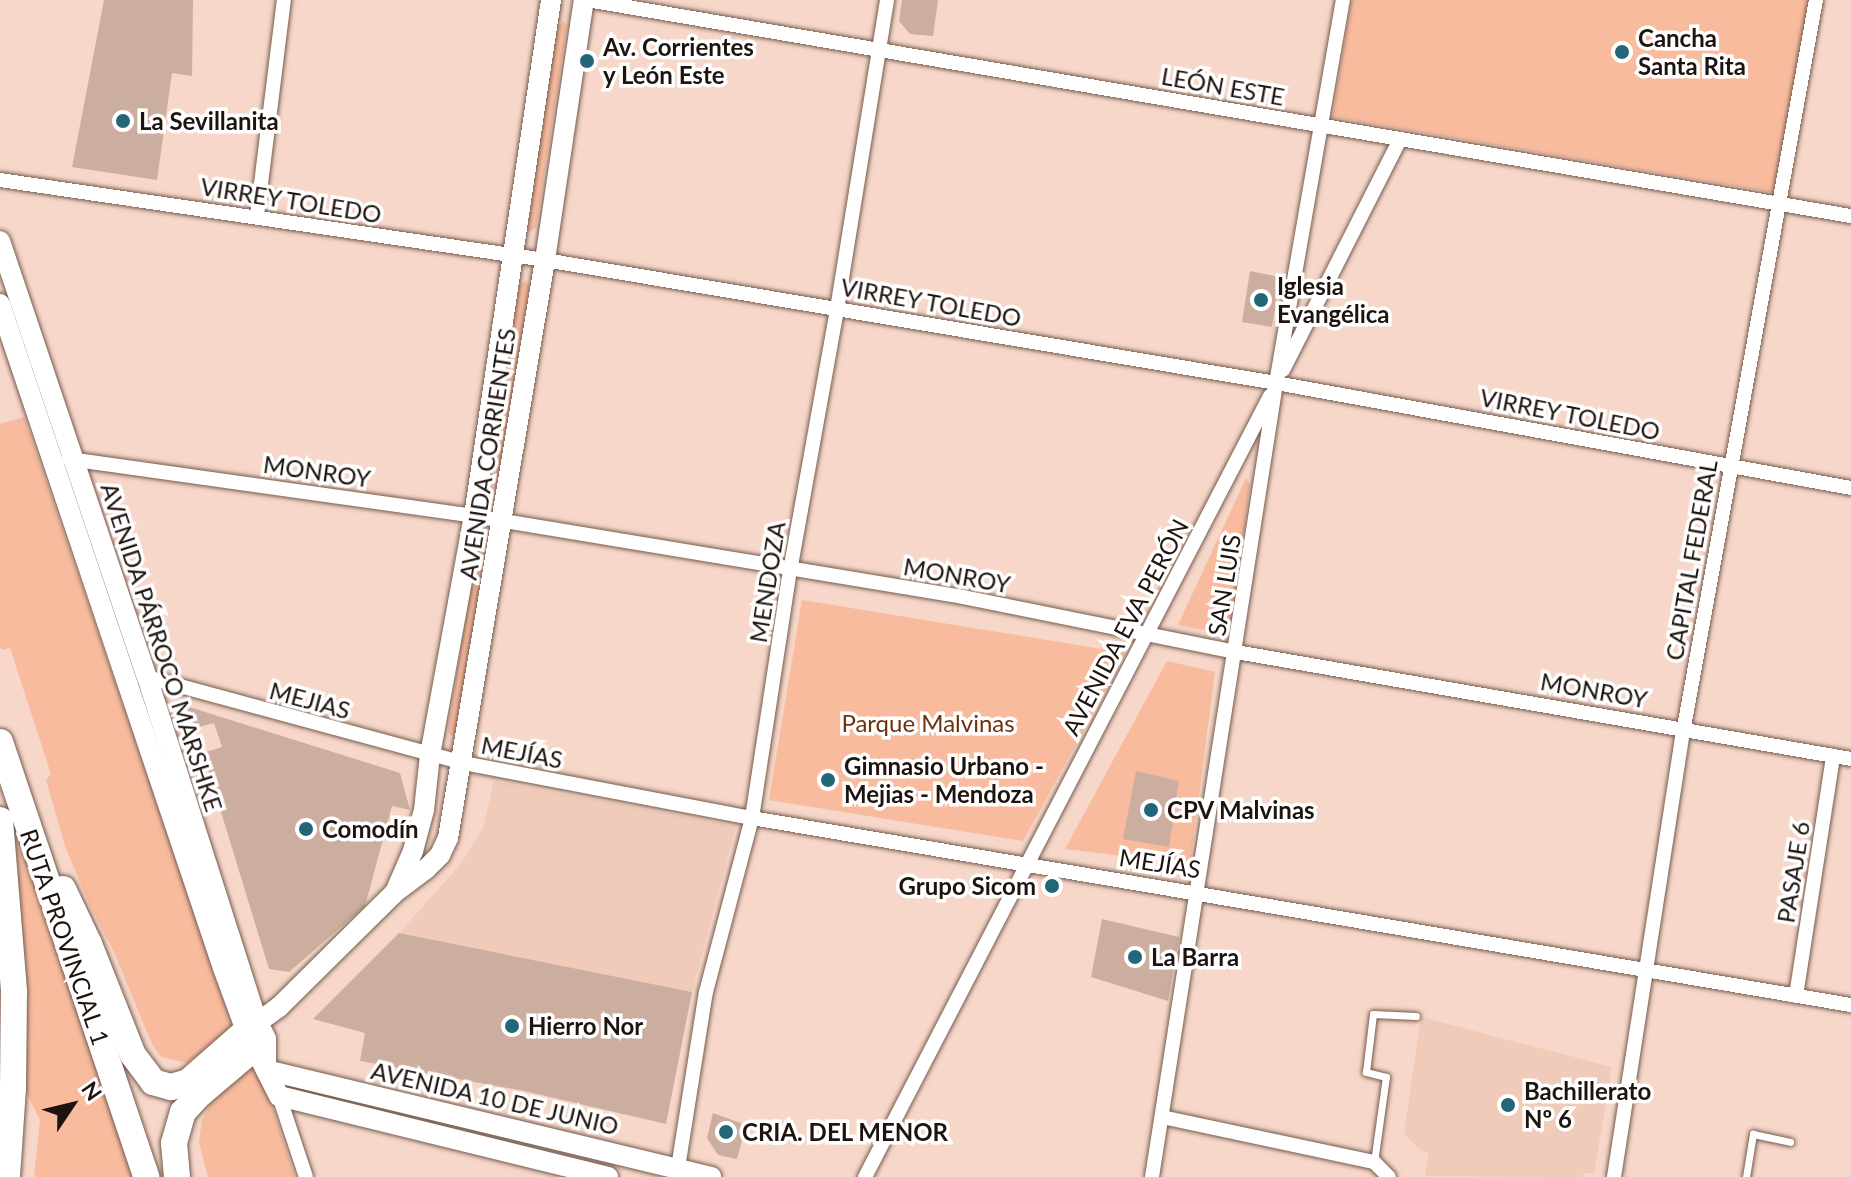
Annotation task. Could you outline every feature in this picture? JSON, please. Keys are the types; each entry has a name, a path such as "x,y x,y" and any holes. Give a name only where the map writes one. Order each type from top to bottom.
{"highway":[{"name":"RUTA PROVINCIAL 1","path":"0,742 146,1177"},
{"path":"0,820 14,992 13,1088 7,1177"},
{"path":"32,839 67,897 133,1055 146,1076 160,1086 188,1082 258,1042"},
{"path":"177,1177 174,1143 183,1112 258,1042"}],"street":[{"path":"257,216 284,0"},
{"name":"AVENIDA CORRIENTES","path":"394,893 413,851 424,810 430,755 474,516 551,0"},
{"name":"AVENIDA CORRIENTES","path":"258,1042 279,1007 394,893 440,855 448,838 463,763 585,0"},
{"name":"LEÓN ESTE","path":"585,0 1851,216"},
{"name":"MENDOZA","path":"678,1168 706,992 752,818 790,571 837,309 887,0"},
{"name":"SAN LUIS","path":"1152,1177 1276,383 1343,0"},
{"name":"CAPITAL FEDERAL","path":"1614,1177 1684,727 1816,0"},
{"name":"AVENIDA EVA PERÓN","path":"865,1177 1025,864 1148,635 1400,139"},
{"name":"VIRREY TOLEDO","path":"0,180 545,260 1276,383 1851,488"},
{"name":"AVENIDA PÁRROCO MARSHKE","path":"0,241 62,459 306,1177"},
{"name":"AVENIDA PÁRROCO MARSHKE","path":"0,304 147,677 258,1042"},
{"name":"MONROY","path":"62,459 474,516 790,571 963,597 1236,652 1684,727 1851,759"},
{"name":"MEJIAS","path":"147,677 463,763"},
{"name":"PASAJE 6","path":"1796,996 1833,756"},
{"name":"MEJÍAS","path":"463,763 752,818 1851,1005"},
{"name":"AVENIDA 10 DE JUNIO","path":"258,1042 711,1177"},
{"name":"AVENIDA 10 DE JUNIO","path":"279,1096 573,1173 608,1177"},
{"path":"1162,1117 1374,1162 1389,1177"}],"lane":[{"path":"1374,1162 1386,1077 1366,1072 1373,1014 1416,1016"},
{"path":"1746,1177 1753,1134 1790,1142"}],"shaded area":[{"path":"494,781 736,826 692,992 399,933 459,866 483,828"},
{"name":"Bachillerato Nº 6","path":"1421,1017 1612,1067 1594,1173 1584,1173 1582,1177 1425,1176 1429,1153 1420,1150 1404,1133"}],"green space":[{"path":"1352,0 1809,0 1781,194 1332,117"},
{"path":"564,21 567,26 536,227 530,232 527,230 557,27"},
{"path":"526,281 529,287 498,488 494,491 497,468 493,456 519,284"},
{"path":"24,417 232,1024 229,1033 187,1063 161,1057 152,1044 114,952 90,906 65,846 46,780 51,774 10,648 2,650 0,646 0,424"},
{"path":"1246,478 1250,484 1230,635 1178,625"},
{"path":"483,540 486,546 457,732 452,736 448,732 477,543"},
{"name":"Parque Malvinas","path":"802,600 1126,653 1023,841 769,800"},
{"path":"1167,661 1215,672 1190,864 1065,849"},
{"path":"16,846 27,859 135,1177 34,1177 40,1120 26,1092 26,1001"},
{"path":"247,1067 255,1068 264,1080 295,1177 208,1177 199,1142 202,1120 211,1102"}],"building":[{"name":"La Sevillanita","path":"104,0 193,0 192,76 172,73 157,180 72,167"},
{"path":"902,0 938,0 933,36 910,34 899,21"},
{"name":"Iglesia Evangélica","path":"1250,271 1280,277 1272,327 1242,322"},
{"name":"Comodín","path":"186,706 400,773 410,810 392,806 365,906 289,972 269,969 203,753 222,747 214,723 195,728"},
{"name":"CPV Malvinas","path":"1136,771 1179,781 1169,847 1123,839"},
{"name":"La Barra","path":"1102,919 1179,937 1168,1001 1091,977"},
{"name":"Hierro Nor","path":"399,933 692,992 666,1124 524,1091 360,1061 365,1033 313,1019"},
{"name":"CRIA. DEL MENOR","path":"713,1113 746,1125 737,1159 718,1155 707,1138"}],"place":[{"name":"Cancha Santa Rita","path":"1622,52"},
{"name":"Av. Corrientes y León Este","path":"587,61"},
{"name":"La Sevillanita","path":"123,121"},
{"name":"Iglesia Evangélica","path":"1261,300"},
{"name":"Gimnasio Urbano - Mejias - Mendoza","path":"828,780"},
{"name":"CPV Malvinas","path":"1151,810"},
{"name":"Comodín","path":"306,829"},
{"name":"Grupo Sicom","path":"1052,886"},
{"name":"La Barra","path":"1135,957"},
{"name":"Hierro Nor","path":"512,1026"},
{"name":"Bachillerato Nº 6","path":"1508,1105"},
{"name":"CRIA. DEL MENOR","path":"726,1132"}]}
